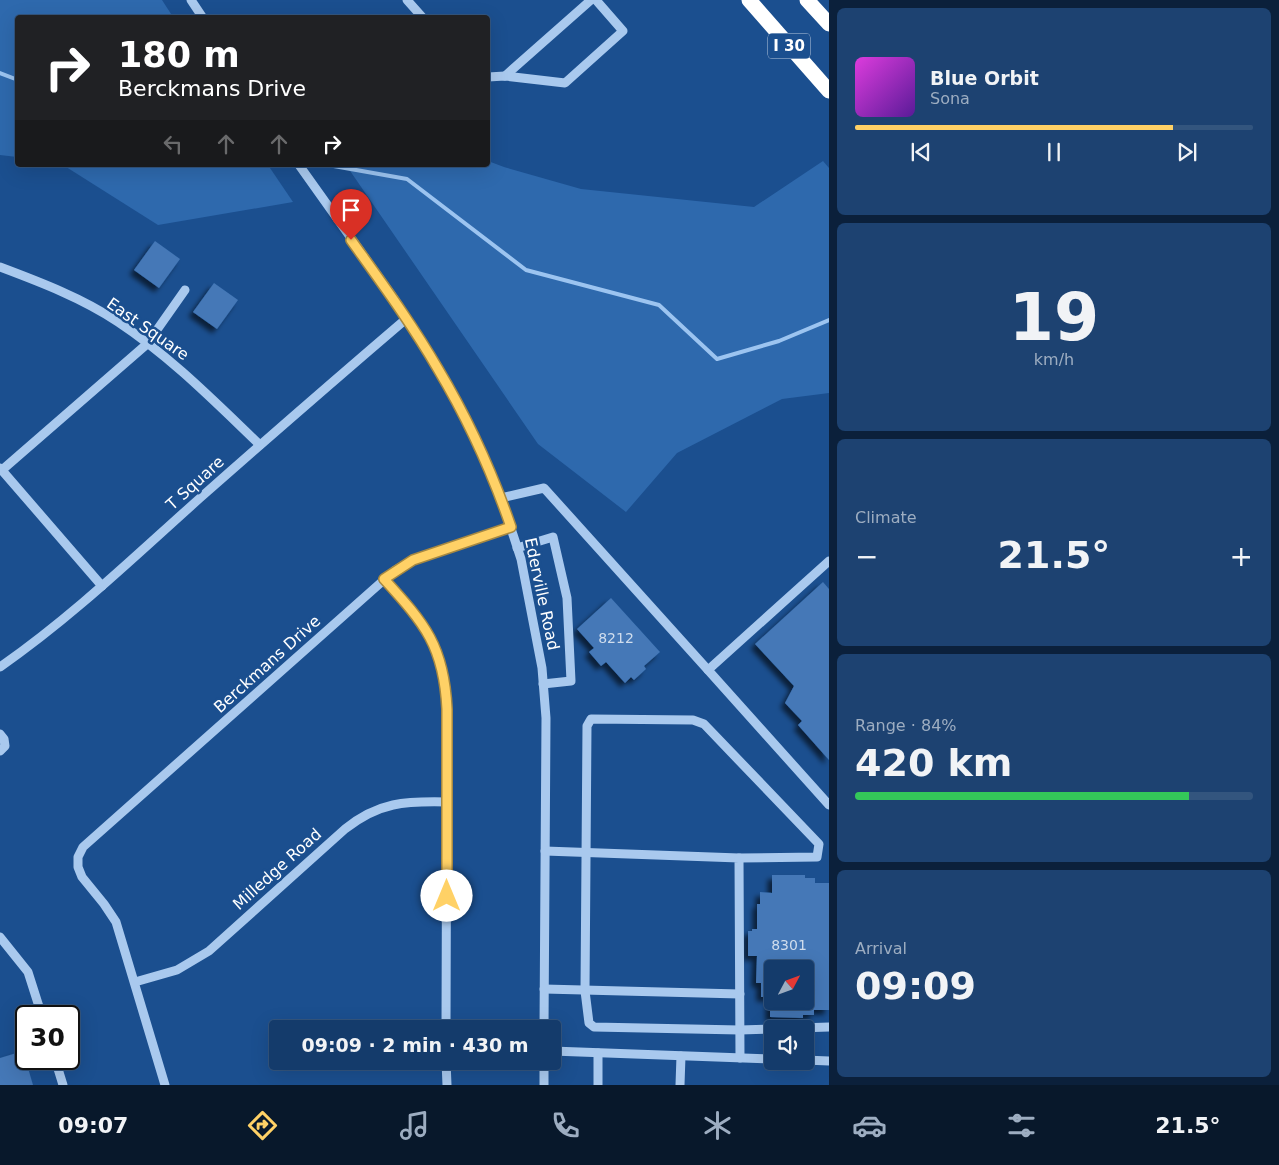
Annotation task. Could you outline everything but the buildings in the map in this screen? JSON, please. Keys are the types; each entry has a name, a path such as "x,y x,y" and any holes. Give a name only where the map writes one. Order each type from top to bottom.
{"highway":[{"name":"I 30","path":"749,0 829,91"},
{"name":"I 30","path":"807,0 829,24"}],"street":[{"path":"191,0 201,15"},
{"path":"407,0 420,15"},
{"path":"505,76 591,0"},
{"path":"490,77 505,76 565,83 623,31 596,0"},
{"name":"Ederville Road","path":"300,167 439,369 478,443 501,498 518,548 536,634 546,718 544,1020"},
{"name":"East Square","path":"0,267 58,289 118,322 186,374 260,445"},
{"path":"102,586 1,469 147,344 185,290"},
{"name":"T Square","path":"0,667 22,652 102,586 260,445 406,319"},
{"path":"501,498 544,488 829,805"},
{"name":"Berckmans Drive","path":"135,982 116,922 82,877 78,867 78,857 84,847 384,579 413,560 511,527"},
{"path":"518,548 553,537 567,598 572,681 543,684"},
{"path":"708,670 829,561"},
{"path":"384,579 415,614 425,629 441,662 445,679 447,709 446,1020"},
{"path":"545,851 587,853 739,858 817,857 819,844 704,724 693,720 591,718 587,726 587,853 585,990 589,1023 594,1027 740,1030 829,1027"},
{"path":"0,734 5,746 0,751"},
{"name":"Milledge Road","path":"135,982 177,970 209,951 344,829 361,816 391,805 410,801 447,802"},
{"path":"739,858 740,1058"},
{"path":"0,937 28,972 38,1005"},
{"path":"135,982 165,1085"},
{"path":"544,990 740,994"},
{"path":"561,1052 764,1059"},
{"path":"598,1053 598,1085"},
{"path":"680,1085 681,1056"},
{"path":"814,1060 829,1061"},
{"path":"58,1070 63,1085"},
{"path":"446,1070 447,1085"},
{"path":"544,1070 544,1085"}],"shaded area":[{"path":"0,0 162,0 172,15 15,15 15,157 0,155"},
{"path":"823,161 829,168 829,393 782,399 677,453 626,512 538,444 347,167 490,167 490,162 581,189 754,207"},
{"path":"66,167 269,167 293,202 158,225"}],"waterway":[{"path":"0,73 15,79"},
{"path":"339,167 407,179 526,270 659,305 717,359 779,341 829,320"}],"route":[{"path":"351,240 393,297 439,369 478,443 511,527 413,560 384,579 415,614 425,629 441,662 445,679 447,709 447,896"}]}
